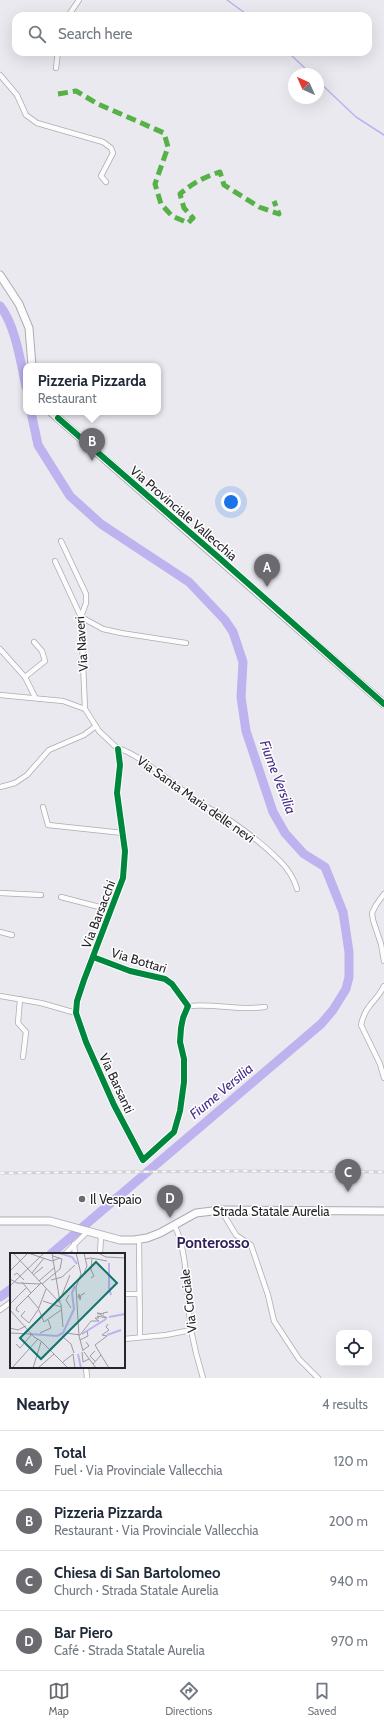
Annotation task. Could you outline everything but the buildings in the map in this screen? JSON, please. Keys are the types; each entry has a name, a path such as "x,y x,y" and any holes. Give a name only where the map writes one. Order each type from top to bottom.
{"main road":[{"path":"0,275 19,304 30,328 32,363"},
{"name":"Via Provinciale Vallecchia","path":"55,415 384,704"},
{"name":"Strada Statale Aurelia","path":"0,1221 50,1221 120,1240 139,1239 160,1233 196,1213 221,1210 384,1210"}],"street":[{"path":"71,12 79,0"},
{"path":"56,68 58,56"},
{"path":"0,74 17,94 26,115 37,123 104,142 111,148 113,153 102,172 102,179 106,182"},
{"path":"61,541 86,594 86,604 81,617 103,629 186,643"},
{"name":"Via Naveri","path":"55,561 81,617 85,709"},
{"path":"25,677 45,661 42,651 34,642"},
{"path":"0,649 25,677 35,697"},
{"path":"0,694 63,700 85,709"},
{"name":"Via Santa Maria delle nevi","path":"85,709 96,726 118,749 124,749 135,756 198,801 235,824 281,862 294,880 297,889"},
{"path":"0,787 15,783 27,775 44,753 84,735 96,726"},
{"name":"Via Barsacchi","path":"76,1013 77,1001 84,980 124,878 125,851 117,793 120,765 118,749"},
{"path":"43,807 48,825 123,833"},
{"path":"0,893 41,895"},
{"path":"384,894 372,913 381,944 384,961"},
{"name":"Via Barsacchi","path":"61,897 111,910"},
{"path":"0,932 12,935"},
{"name":"Via Bottari","path":"93,957 130,971 165,979 172,984 188,1006"},
{"path":"384,986 381,992 366,1008 361,1025 380,1064 384,1078"},
{"path":"0,996 60,1007 76,1013"},
{"path":"20,999 18,1023 26,1032 23,1057"},
{"path":"188,1006 203,1004 253,1008 265,1006"},
{"name":"Via Barsanti","path":"76,1013 86,1042 114,1105 143,1160 174,1132 180,1111 184,1082 184,1059 180,1042 181,1028 188,1006"},
{"path":"221,1210 236,1235 251,1245 259,1266 276,1325 299,1359 318,1378"},
{"name":"Via Crociale","path":"174,1225 178,1232 183,1257 191,1330 202,1378"},
{"path":"66,1253 85,1231"},
{"path":"100,1253 101,1236"},
{"path":"139,1239 140,1337"},
{"path":"74,1244 75,1253"},
{"path":"125,1294 139,1294"},
{"path":"0,1310 10,1303"},
{"path":"125,1339 191,1330"},
{"path":"86,1368 87,1378"}],"waterway":[{"path":"227,0 244,12"},
{"path":"292,56 305,68"},
{"path":"324,87 356,117 384,135"},
{"name":"Fiume Versilia","path":"0,306 14,333 23,372"},
{"name":"Fiume Versilia","path":"32,415 38,445 70,496 101,524 189,582 225,620 233,632 243,662 241,697 246,731 273,812 285,833 304,854 325,867 343,912 349,952 349,977 346,989 333,1010 321,1024 52,1253"},
{"name":"Fiume Versilia","path":"0,1297 10,1290"}],"railway":[{"path":"0,1173 236,1171 384,1172"}],"marked path":[{"path":"58,94 76,91 98,104 164,133 168,147 155,184 161,204 172,216 188,223 193,218 184,208 180,194 199,181 220,172 224,185 259,207 279,214 274,201"}],"cycle path":[{"path":"58,418 384,704"},
{"path":"93,957 130,971 165,979 172,984 188,1006 181,1028 180,1042 184,1059 184,1082 180,1111 174,1132 143,1160 114,1105 86,1042 76,1013 77,1001 84,980 123,878 125,851 117,793 120,765 118,749"}],"place":[{"name":"Pizzeria Pizzarda","path":"92,461"},
{"name":"Total","path":"267,587"},
{"name":"Chiesa di San Bartolomeo","path":"348,1192"},
{"name":"Il Vespaio","path":"82,1199"},
{"name":"Bar Piero","path":"170,1218"}],"district":[{"name":"Ponterosso","path":"213,1243"}]}
